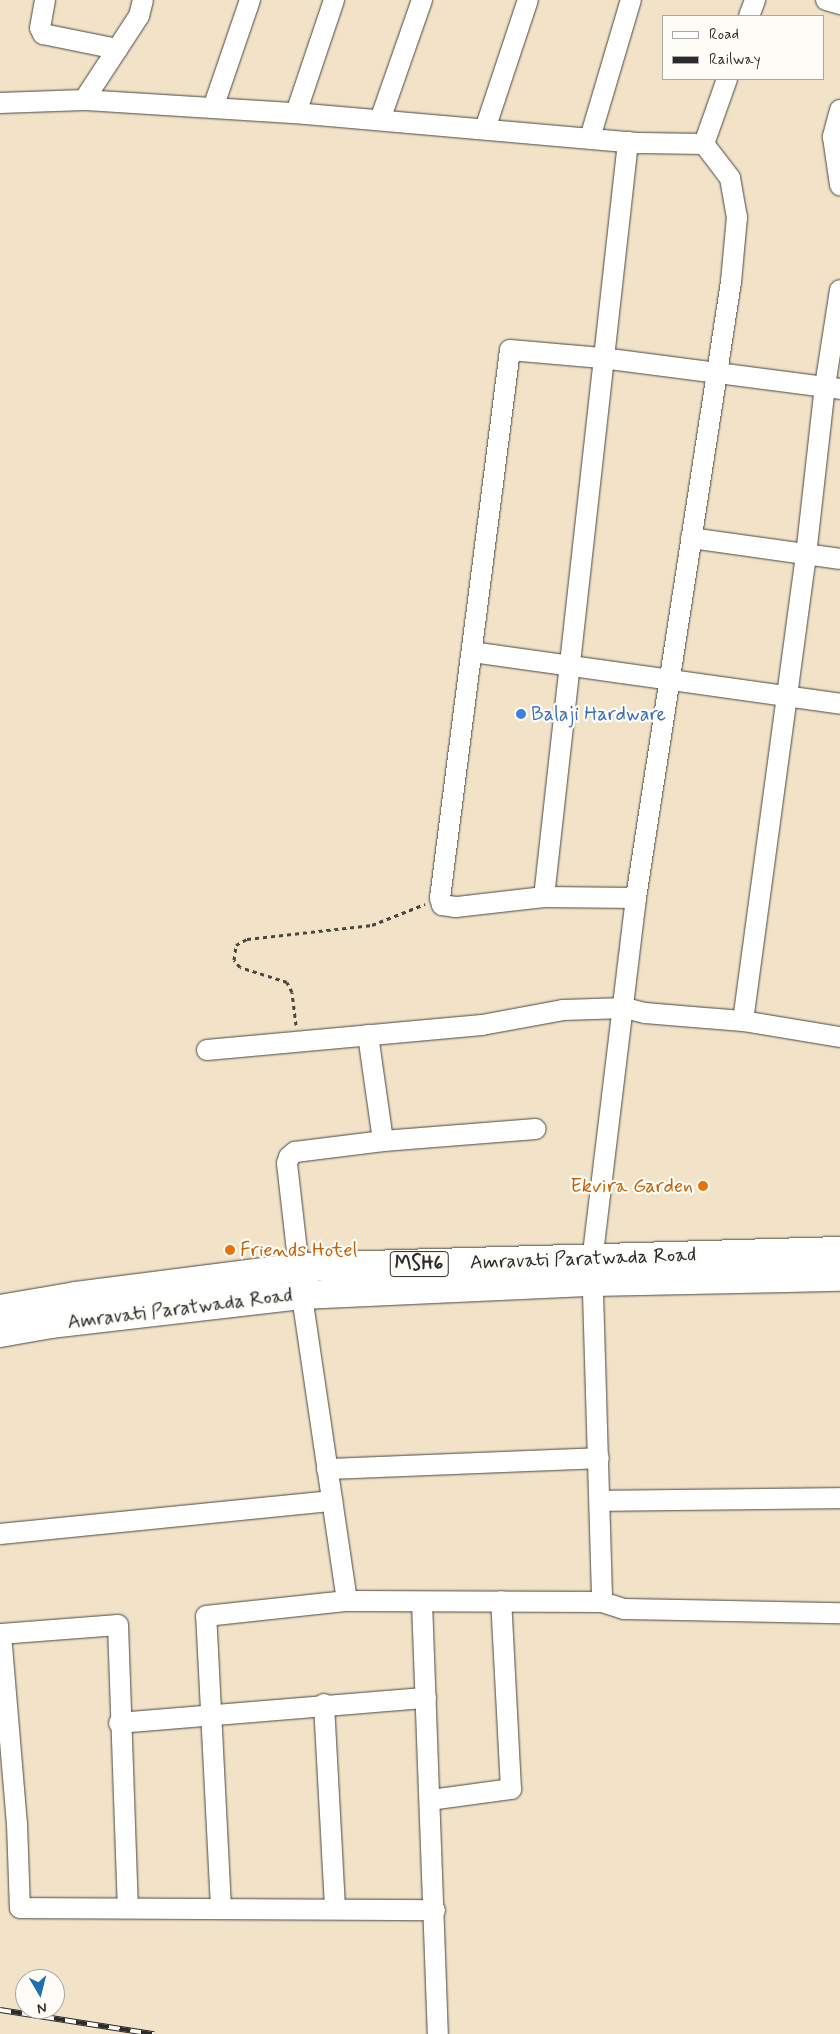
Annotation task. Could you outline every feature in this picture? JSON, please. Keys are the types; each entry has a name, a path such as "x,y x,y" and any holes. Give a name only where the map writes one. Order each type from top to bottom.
{"main road":[{"name":"Amravati Paratwada Road","path":"0,1334 51,1324 302,1295 840,1251"},
{"name":"Amravati Paratwada Road","path":"0,1309 76,1296 301,1267 592,1270 840,1277"}],"street":[{"path":"45,0 40,28 43,34 117,50"},
{"path":"84,100 139,16 144,0"},
{"path":"213,108 250,0"},
{"path":"296,113 334,0"},
{"path":"380,120 422,0"},
{"path":"485,129 528,0"},
{"path":"590,138 631,0"},
{"path":"749,15 755,0"},
{"path":"826,0 840,4"},
{"path":"704,144 727,80"},
{"path":"0,103 84,100 296,113 628,142 704,144"},
{"path":"840,110 833,137 837,149 840,185"},
{"path":"544,897 602,358 628,142"},
{"path":"602,1602 592,1270 625,1008 636,898 671,681 731,282 737,217 730,178 704,144"},
{"path":"742,1021 806,553 832,387 840,290"},
{"path":"636,898 544,897 456,907 442,905 440,898 510,350 602,358 832,387"},
{"path":"691,538 840,559"},
{"path":"472,652 840,704"},
{"path":"207,1050 482,1024 563,1010 625,1008 645,1013 742,1021 840,1037"},
{"path":"368,1035 382,1142"},
{"path":"347,1601 302,1295 301,1267 287,1163 295,1152 382,1142 536,1129"},
{"path":"327,1469 598,1458"},
{"path":"600,1501 840,1498"},
{"path":"0,1534 332,1501"},
{"path":"221,1908 206,1616 347,1601 602,1602 624,1609 840,1613"},
{"path":"430,1800 511,1789 501,1601"},
{"path":"422,1602 438,2034"},
{"path":"128,1906 119,1722 118,1624 1,1634 17,1824 20,1908 128,1906 434,1910"},
{"path":"119,1722 210,1716 324,1704 426,1698"},
{"path":"324,1704 335,1909"}],"path":[{"path":"297,1041 292,992 287,982 240,967 234,960 236,945 247,939 372,925 440,898"}],"railway":[{"path":"0,2010 154,2034"}],"place":[{"name":"Balaji Hardware","path":"521,714"},
{"name":"Ekvira Garden","path":"703,1186"},
{"name":"Friends Hotel","path":"230,1250"}]}
